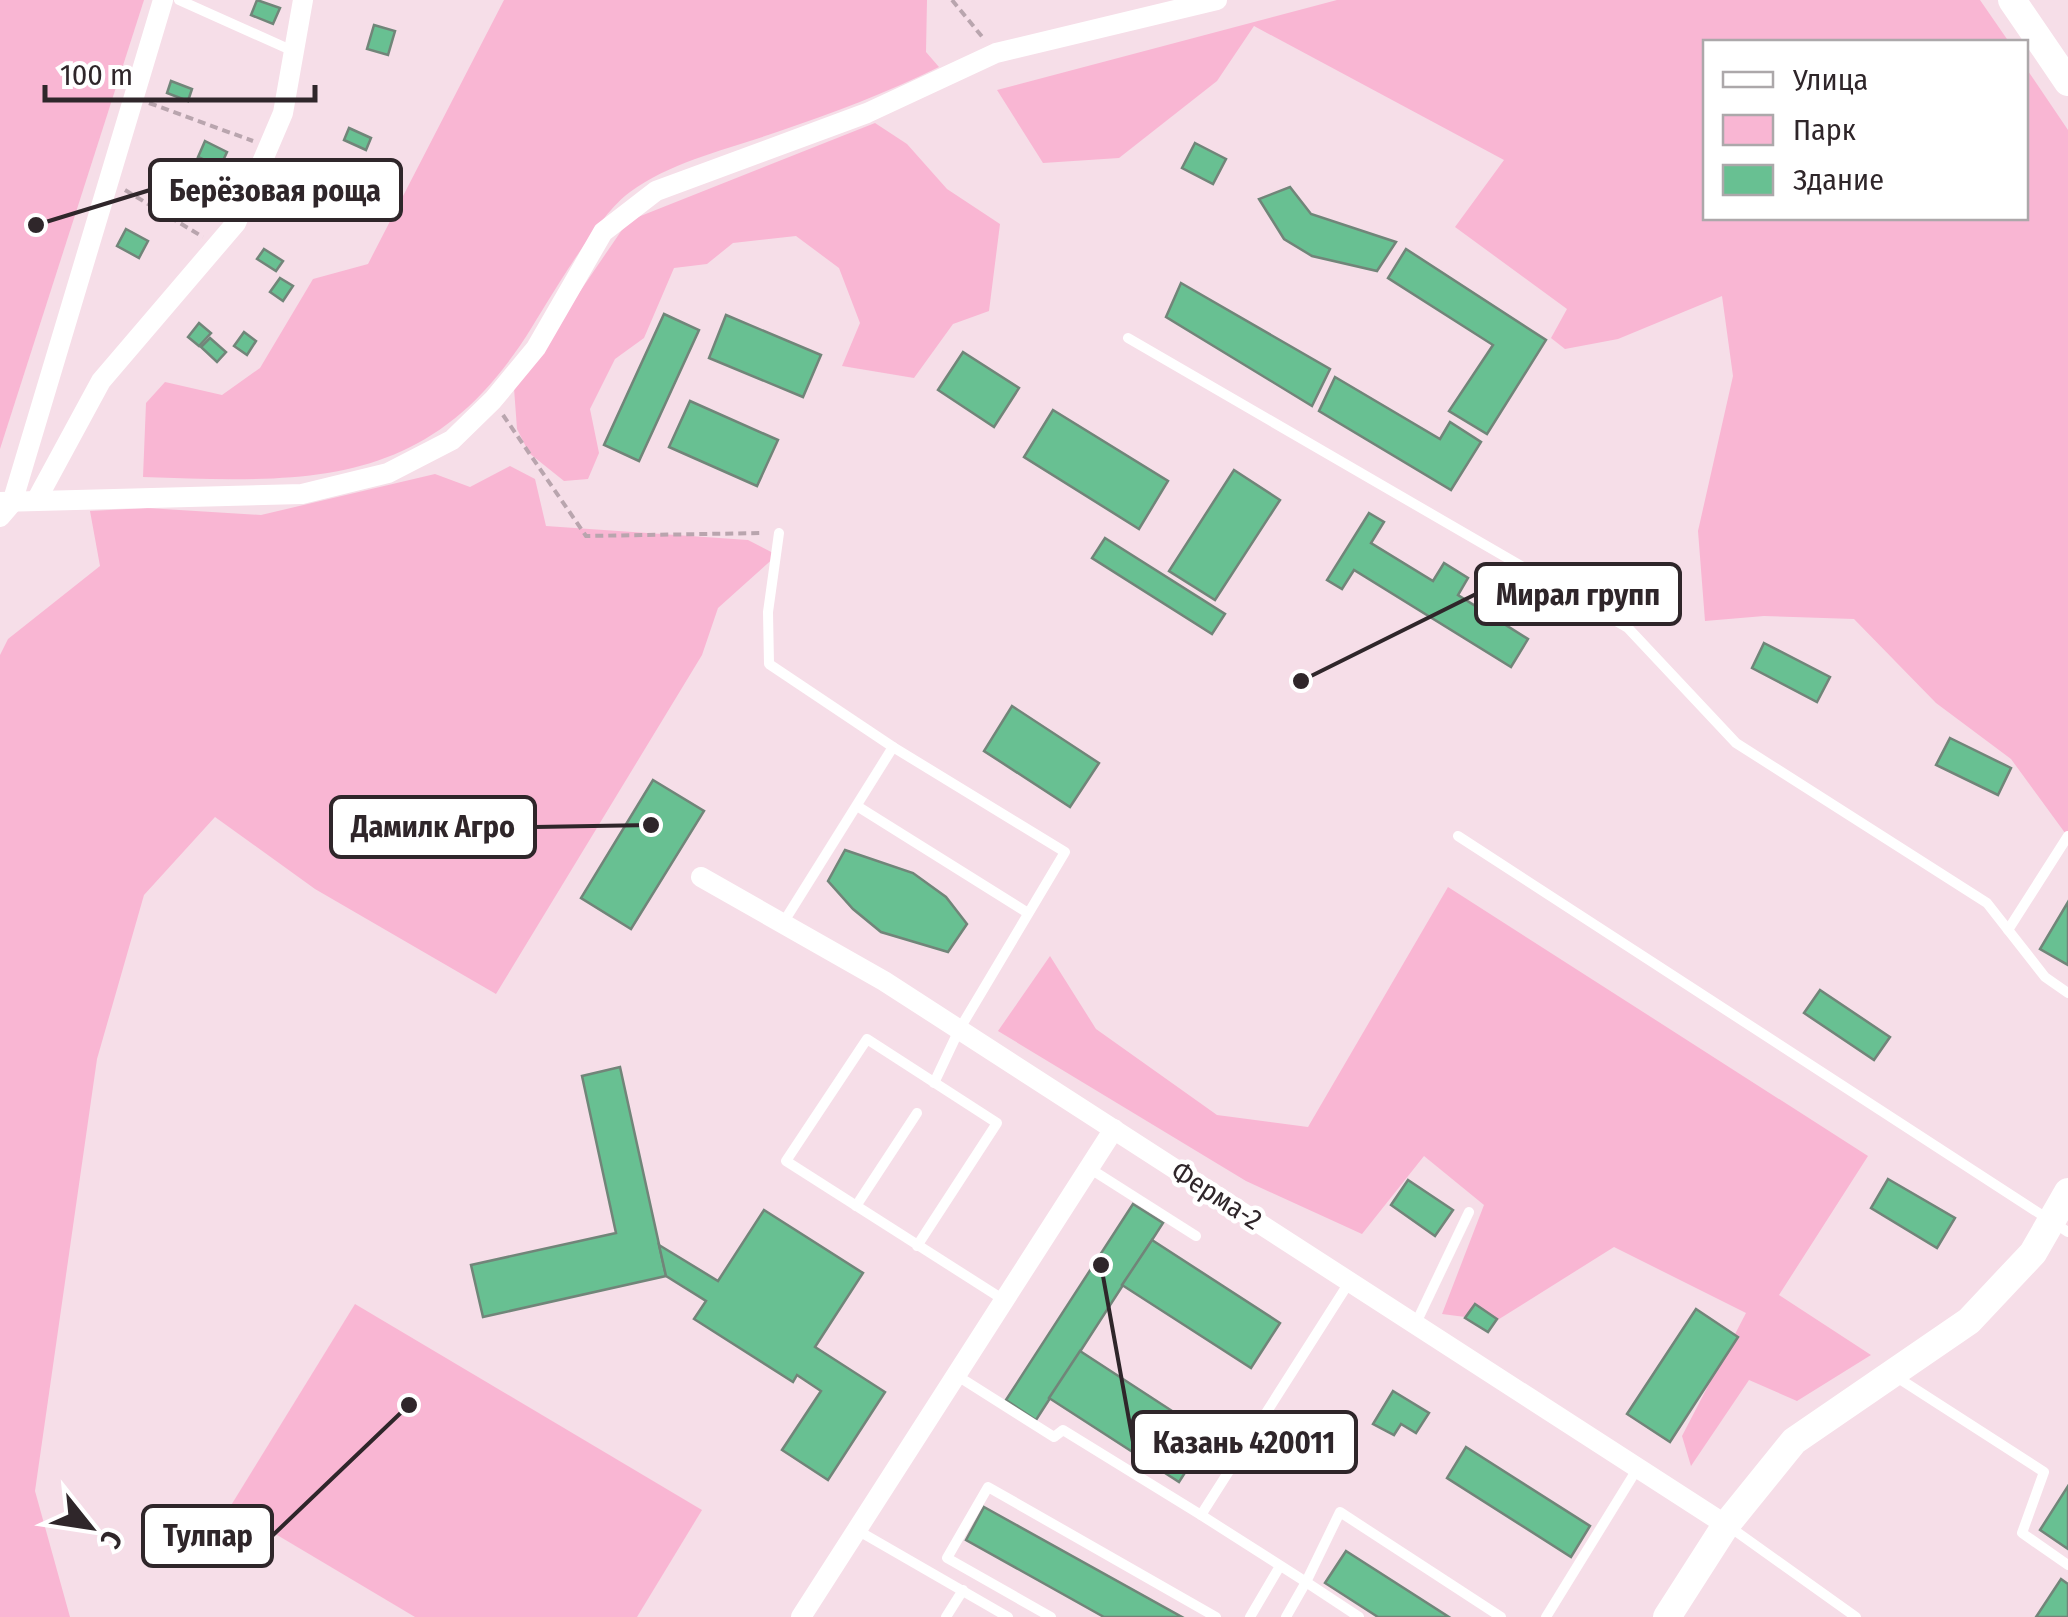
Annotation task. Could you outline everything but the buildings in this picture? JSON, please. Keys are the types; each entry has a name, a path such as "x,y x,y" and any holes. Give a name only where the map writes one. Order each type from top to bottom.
{"street":[{"path":"4,507 163,0"},
{"path":"36,498 101,380 220,247 272,148 302,0"},
{"path":"4,507 36,498 302,494 388,473 452,440 493,400 536,348 604,232 656,192 867,113 996,52 1217,0"},
{"path":"2012,0 2068,82"},
{"name":"Ферма-2","path":"701,877 959,1030 1640,1465 1726,1525"},
{"path":"801,1617 1114,1129"},
{"path":"1666,1617 1726,1525 1794,1440 1968,1321 2060,1226 2068,1192"}],"lane":[{"path":"179,0 294,52"},
{"path":"1128,338 1628,628 1736,743 1987,903 2045,976 2068,993"},
{"path":"779,533 768,612 769,664 1065,852 959,1030 934,1083"},
{"path":"783,924 893,746"},
{"path":"857,806 1028,913"},
{"path":"1458,836 2060,1226"},
{"path":"2008,930 2068,836"},
{"path":"917,1246 997,1122 867,1039 786,1161 917,1246 1004,1300"},
{"path":"856,1206 917,1113"},
{"path":"1089,1168 1196,1236"},
{"path":"1416,1323 1469,1212"},
{"path":"1201,1515 1351,1280"},
{"path":"1890,1373 2044,1472 2022,1533 2068,1565"},
{"path":"956,1376 1054,1438 1063,1430 1359,1617"},
{"path":"1546,1617 1640,1465"},
{"path":"1051,1617 946,1558 988,1487 1216,1617"},
{"path":"1286,1617 1340,1512 1502,1617"},
{"path":"1726,1525 1856,1617"},
{"path":"857,1530 1008,1617"},
{"path":"1250,1617 1280,1566"},
{"path":"946,1617 963,1590"}],"path":[{"path":"952,0 996,52"},
{"path":"132,97 272,148"},
{"path":"107,179 220,247"},
{"path":"493,400 586,536 779,533"}],"green space":[{"path":"0,0 144,0 0,449"},
{"path":"504,0 927,0 926,52 939,67 839,110 682,164 630,192 591,235 494,380 454,419 411,447 365,465 316,475 262,479 143,477 146,403 165,382 222,395 260,368 313,279 368,264"},
{"path":"1337,0 1980,0 2008,40 1703,40 1703,220 2028,220 2028,71 2068,130 2068,837 2011,759 1936,703 1854,619 1764,616 1705,621 1698,531 1733,376 1722,296 1618,339 1565,349 1551,338 1567,309 1455,227 1504,160 1254,26 1217,81 1119,158 1043,163 997,90"},
{"path":"875,123 907,144 947,189 1000,224 989,311 953,324 914,378 842,366 860,323 839,268 796,236 733,243 707,264 674,268 644,338 615,359 590,409 599,453 588,479 564,481 529,453 517,429 514,388 628,221"},
{"path":"510,466 535,479 546,526 748,540 777,555 718,608 702,655 496,994 315,889 215,817 144,895 97,1059 35,1491 70,1617 0,1617 0,655 8,639 100,566 90,511 147,508 261,515 435,474 470,487"},
{"path":"1448,887 1868,1156 1779,1295 1871,1355 1797,1401 1749,1380 1691,1466 1682,1436 1746,1313 1614,1247 1496,1321 1442,1314 1484,1205 1424,1156 1362,1234 1246,1181 998,1031 1050,956 1096,1029 1217,1115 1308,1127"},
{"path":"355,1304 702,1510 637,1617 415,1617 230,1507"}],"place":[{"name":"Берёзовая роща","path":"36,225"},
{"name":"Мирал групп","path":"1301,681"},
{"name":"Дамилк Агро","path":"651,825"},
{"name":"Казань 420011","path":"1101,1265"},
{"name":"Тулпар","path":"409,1405"}]}
